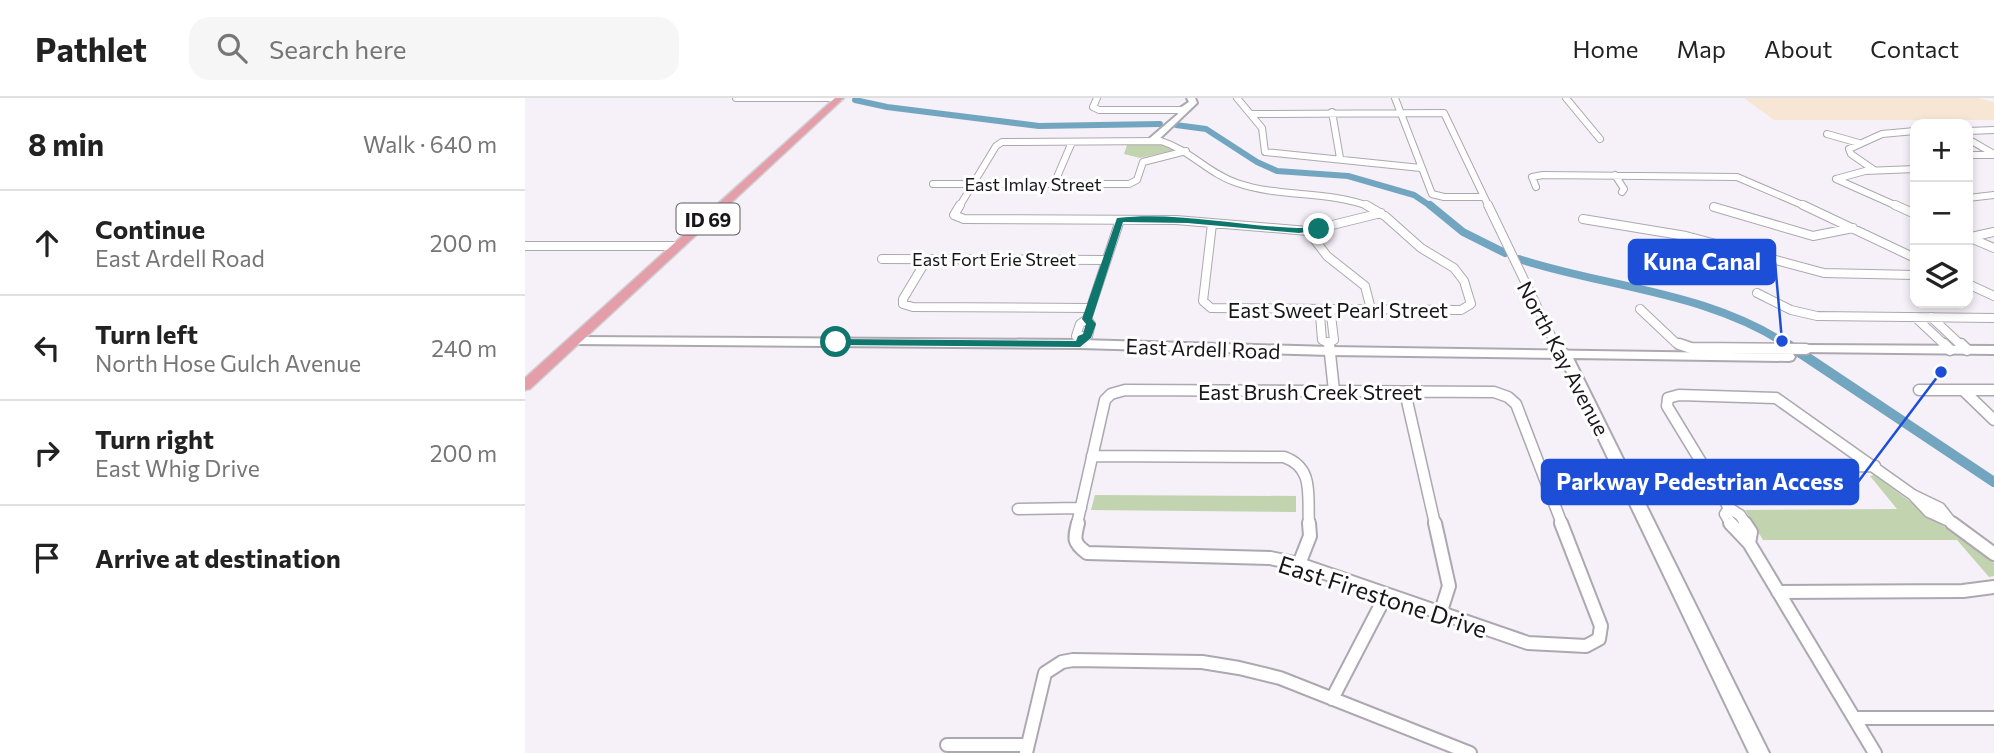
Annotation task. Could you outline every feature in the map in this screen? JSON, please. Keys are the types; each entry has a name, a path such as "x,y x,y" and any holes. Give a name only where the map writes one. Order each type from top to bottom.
{"main road":[{"name":"ID 69","path":"525,386 840,98"}],"street":[{"path":"736,98 840,98"},
{"path":"1097,98 1093,107 1095,109 1182,110 1193,103 1190,98"},
{"path":"1237,98 1262,128 1265,152 1421,167"},
{"path":"1395,98 1430,192 1435,195 1483,197"},
{"path":"1566,98 1600,139"},
{"path":"1154,138 1183,114 1182,110"},
{"path":"1332,113 1340,158"},
{"path":"1251,114 1401,113"},
{"name":"North Kay Avenue","path":"1401,113 1444,113 1555,345 1565,355 1759,753"},
{"path":"1973,131 1994,130"},
{"path":"1874,170 1849,151 1851,146 1888,133 1910,131"},
{"path":"1827,134 1859,144"},
{"path":"1154,138 1171,143 1217,175 1245,186 1339,198 1362,203 1381,213 1308,231 1120,220 955,217 954,214 996,146 1002,142 1154,138"},
{"path":"1054,184 1072,142"},
{"path":"1973,142 1994,154"},
{"name":"East Imlay Street","path":"933,184 1133,183 1143,162 1186,151"},
{"path":"1973,155 1994,154"},
{"path":"1910,169 1874,170 1836,179 1910,212"},
{"path":"1615,175 1623,186 1622,192"},
{"path":"1536,187 1532,179 1534,176 1737,177 1910,253"},
{"path":"1973,197 1994,195"},
{"path":"1898,207 1910,203"},
{"path":"1714,207 1813,236 1853,228"},
{"name":"East Sweet Pearl Street","path":"1212,224 1203,301 1206,306 1219,309 1461,310 1469,307 1471,302 1457,268 1414,243 1381,213"},
{"path":"1583,219 1686,236 1824,273 1910,275"},
{"path":"1081,341 1088,336 1091,324 1087,319 1090,308 1120,220"},
{"path":"1308,231 1327,256 1365,286 1371,309"},
{"path":"1973,236 1994,232"},
{"path":"1973,239 1994,248"},
{"path":"525,246 678,246"},
{"name":"East Fort Erie Street","path":"882,259 1107,260"},
{"path":"927,259 903,299 903,304 913,307 1090,308"},
{"path":"1973,286 1994,296"},
{"path":"1757,293 1791,310 1809,315 1994,318"},
{"path":"1325,309 1320,315 1322,340 1329,347 1334,391"},
{"path":"1640,309 1676,343 1691,348 1795,351"},
{"path":"1915,317 1950,350"},
{"path":"1931,317 1968,350"},
{"name":"East Ardell Road","path":"576,341 1081,341 1565,355 1994,351"},
{"name":"East Brush Creek Street","path":"1092,456 1105,400 1111,394 1125,390 1494,392 1508,397 1516,404 1545,478"},
{"path":"1919,390 1994,390"},
{"path":"1963,390 1994,420"},
{"path":"1405,391 1449,586 1440,614"},
{"path":"1875,753 1749,543 1735,531 1725,514 1728,508 1667,406 1668,398 1679,395 1776,398 1876,466 1938,518 1951,522 1994,554"},
{"path":"1019,509 1081,508 1092,456 1284,457 1298,461 1306,472 1310,536 1299,564"},
{"path":"1545,478 1626,478 1779,467 1876,466"},
{"name":"East Firestone Drive","path":"1081,508 1074,539 1080,549 1094,555 1248,556 1299,564 1528,643 1586,646 1599,639 1601,626 1545,478"},
{"path":"1778,592 1963,591 1994,587"},
{"path":"1332,699 1386,595"},
{"path":"947,745 1027,749 1042,681 1053,667 1073,660 1202,662 1280,678 1470,753"},
{"path":"1854,718 1994,718"}],"shaded area":[{"path":"1744,98 1977,98 1994,102 1994,120 1774,120"}],"green space":[{"path":"1128,142 1161,144 1175,150 1140,158 1124,154"},
{"path":"1874,475 1994,563 1994,576 1989,577 1957,540 1763,540 1745,510 1897,509 1870,476"},
{"path":"1095,495 1296,496 1296,512 1091,510"}],"waterway":[{"path":"855,100 887,107 1039,126 1160,124"},
{"path":"1176,125 1206,129 1257,162 1277,171 1348,176 1414,195 1432,207"},
{"path":"1430,205 1463,232 1505,253"},
{"path":"1519,259 1692,302 1758,328 1789,346"},
{"path":"1787,344 1994,482"}],"place":[{"name":"Kuna Canal","path":"1782,341"},
{"name":"Parkway Pedestrian Access","path":"1941,372"}],"route":[{"path":"836,342 1080,344 1082,338 1088,336 1091,324 1087,319 1120,220 1187,221 1299,231 1319,229"}]}
